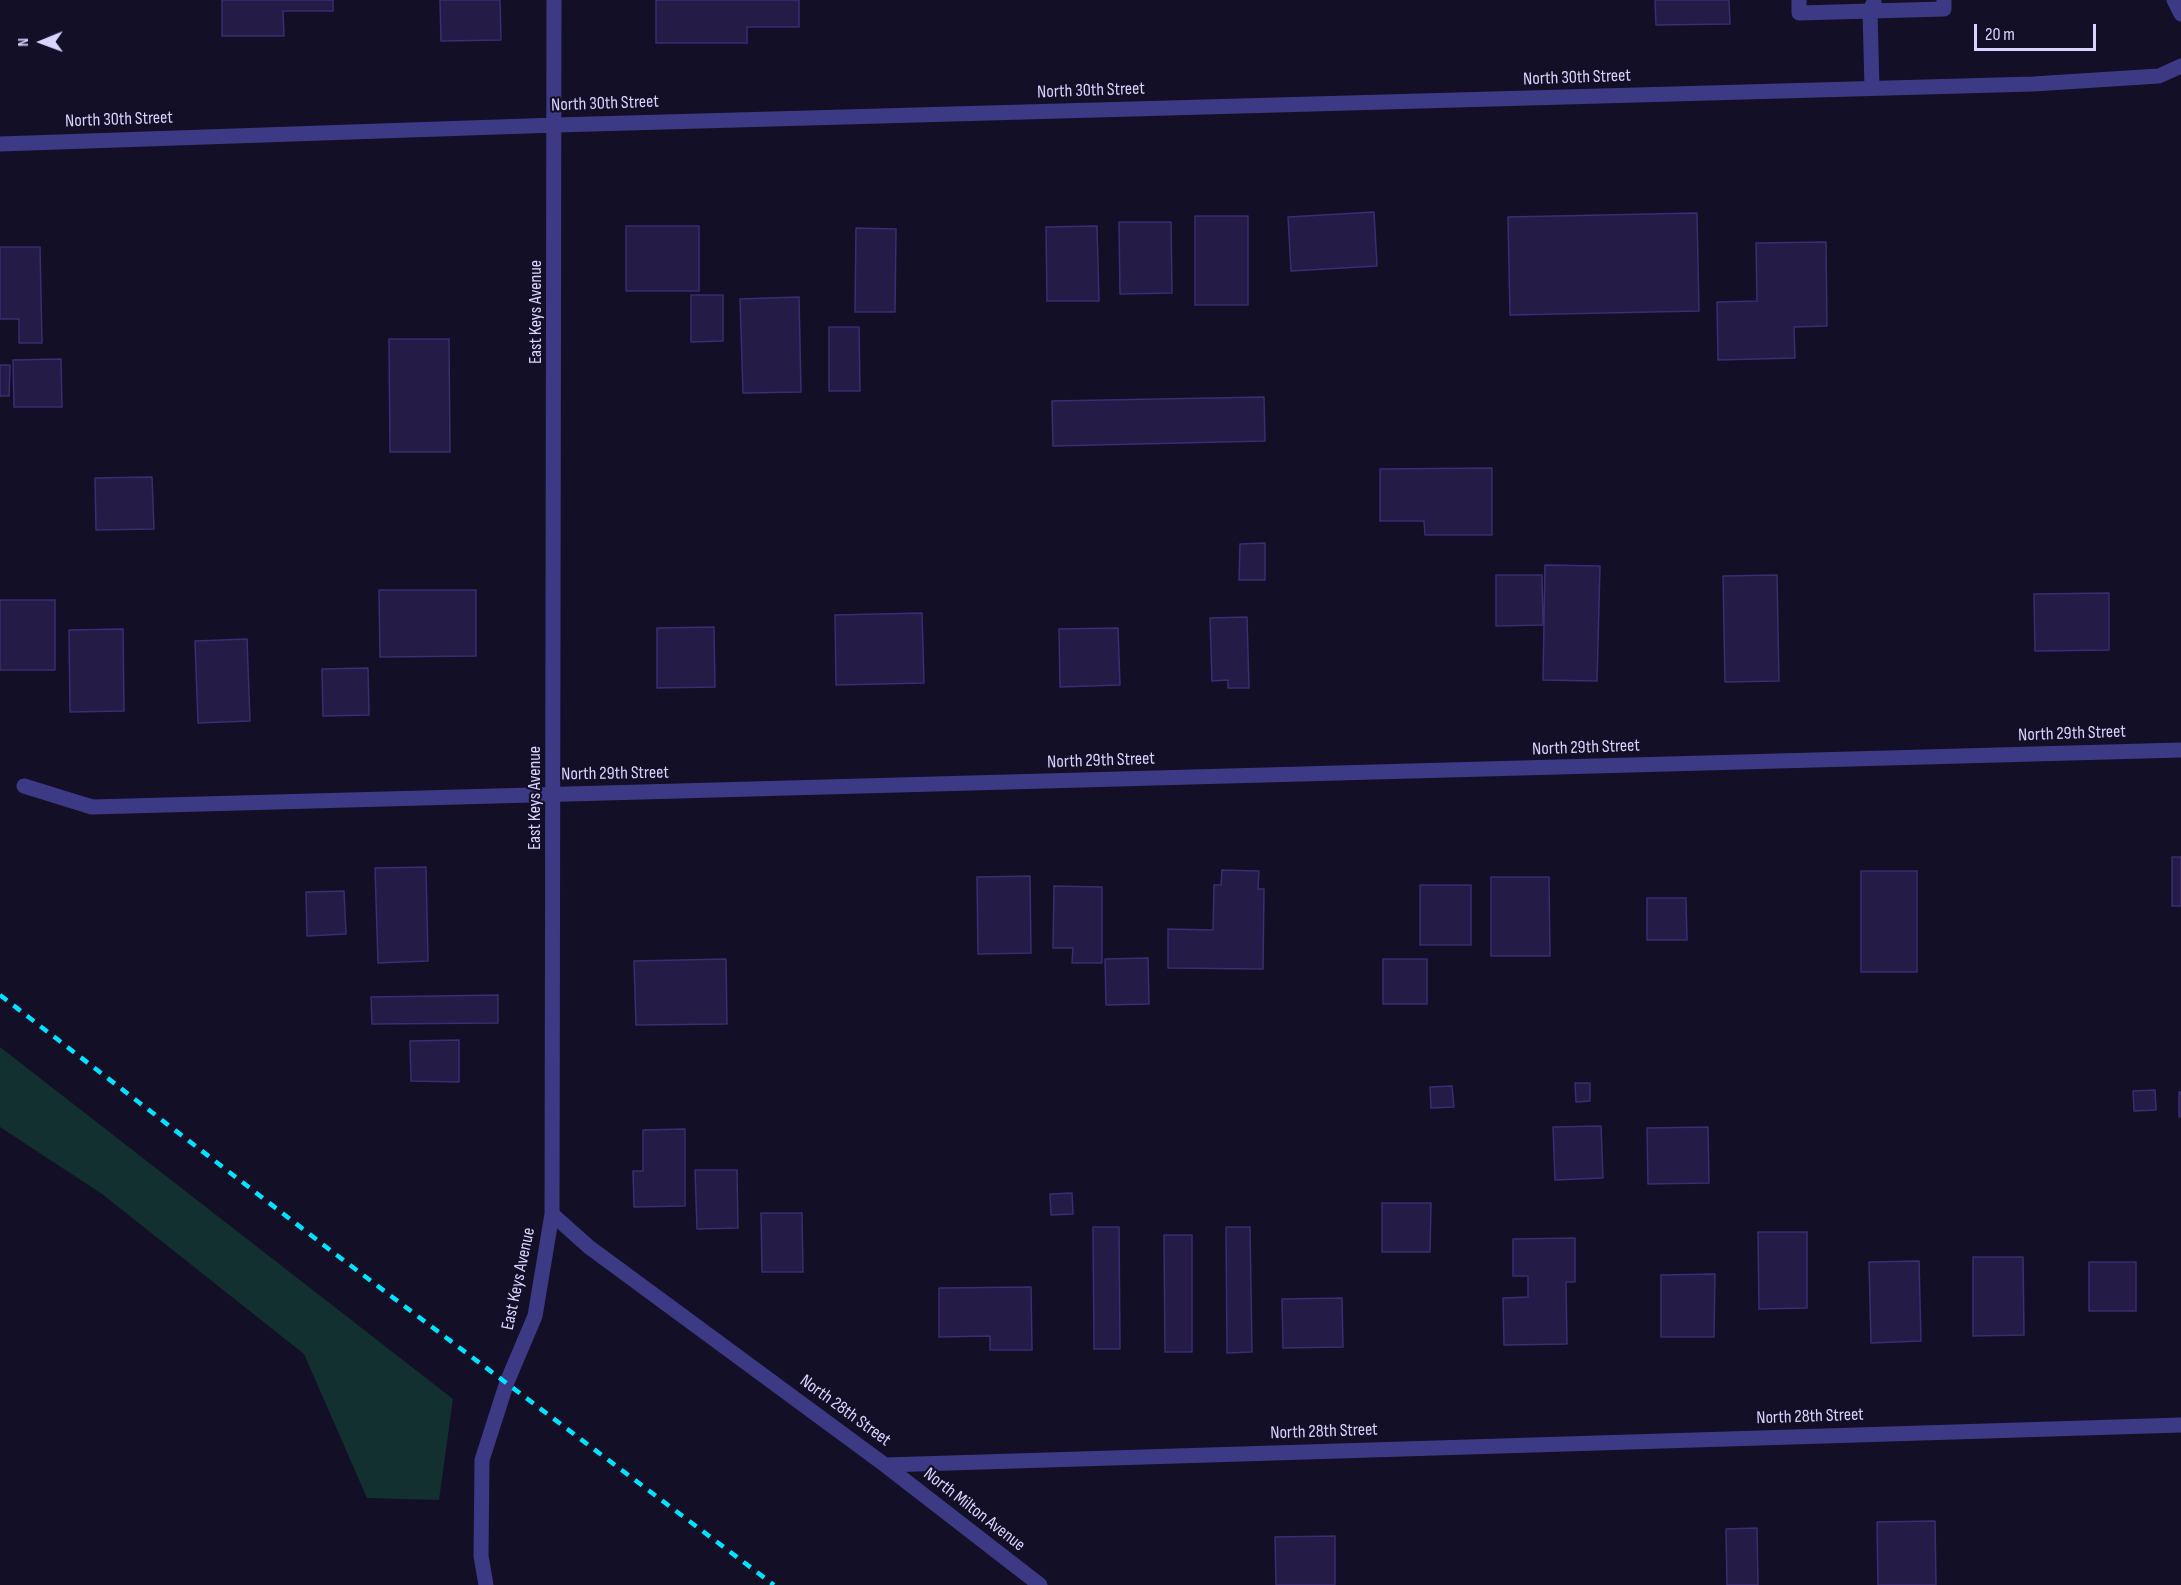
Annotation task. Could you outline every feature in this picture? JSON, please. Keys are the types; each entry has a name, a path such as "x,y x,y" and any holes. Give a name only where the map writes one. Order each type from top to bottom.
{"street":[{"name":"East Keys Avenue","path":"486,1585 481,1556 482,1460 507,1382 535,1316 552,1214 556,125 554,0"},
{"path":"1799,0 1799,13 1873,5 1944,9 1944,0"},
{"path":"2174,0 2181,14"},
{"path":"1872,88 1873,5"},
{"name":"North 30th Street","path":"0,144 556,125 2033,84 2159,76 2181,66"},
{"name":"North 29th Street","path":"24,786 92,807 2181,750"},
{"name":"North 28th Street","path":"552,1214 589,1247 885,1465 2181,1425"},
{"name":"North Milton Avenue","path":"885,1465 1040,1585"}],"green space":[{"path":"0,1047 453,1399 439,1500 367,1498 304,1354 102,1194 0,1127"}],"building":[{"path":"222,0 333,0 333,11 283,11 284,36 222,36"},
{"path":"440,0 500,0 501,40 441,41"},
{"path":"656,0 799,0 799,27 747,27 747,43 656,43"},
{"path":"1655,0 1729,0 1730,24 1656,25"},
{"path":"1374,212 1377,266 1291,271 1288,217"},
{"path":"1697,213 1699,311 1510,315 1508,217"},
{"path":"1195,216 1248,216 1248,305 1195,305"},
{"path":"1119,222 1171,222 1172,293 1120,294"},
{"path":"626,226 699,226 699,291 626,291"},
{"path":"1097,226 1099,301 1047,301 1046,227"},
{"path":"856,228 896,229 895,312 855,312"},
{"path":"1826,242 1827,326 1794,327 1795,358 1718,360 1717,302 1757,301 1756,243"},
{"path":"0,247 40,247 42,343 19,343 19,319 0,319"},
{"path":"691,295 723,295 723,341 691,342"},
{"path":"799,297 801,392 743,393 740,299"},
{"path":"829,327 859,327 860,391 829,391"},
{"path":"389,339 449,339 450,452 390,452"},
{"path":"61,359 62,407 14,407 13,360"},
{"path":"0,365 10,365 9,396 0,396"},
{"path":"1264,397 1265,441 1053,446 1052,401"},
{"path":"1492,468 1492,535 1425,535 1424,521 1380,521 1380,469"},
{"path":"152,477 154,529 96,530 95,478"},
{"path":"1265,543 1265,580 1239,580 1240,544"},
{"path":"1545,565 1600,566 1597,681 1543,680"},
{"path":"1496,575 1542,575 1543,625 1496,626"},
{"path":"1777,575 1779,681 1725,682 1723,576"},
{"path":"379,590 476,590 476,656 380,657"},
{"path":"2109,593 2109,650 2035,651 2034,594"},
{"path":"0,600 55,600 55,670 0,670"},
{"path":"922,613 924,683 836,685 835,615"},
{"path":"1247,617 1249,688 1228,688 1228,680 1212,681 1210,618"},
{"path":"714,627 715,687 657,688 657,628"},
{"path":"1118,628 1120,685 1060,687 1059,629"},
{"path":"123,629 124,711 70,712 69,630"},
{"path":"247,639 250,721 198,723 195,641"},
{"path":"368,668 369,715 323,716 322,669"},
{"path":"2172,857 2181,857 2181,906 2172,906"},
{"path":"426,867 428,961 378,963 375,868"},
{"path":"1222,870 1259,871 1258,889 1264,889 1263,969 1168,968 1168,929 1213,930 1214,885 1221,885"},
{"path":"1861,871 1917,871 1917,972 1861,972"},
{"path":"1030,876 1031,953 978,954 977,877"},
{"path":"1491,877 1549,877 1550,956 1491,956"},
{"path":"1420,885 1471,885 1471,945 1420,945"},
{"path":"1054,886 1102,887 1102,963 1072,963 1073,948 1053,948"},
{"path":"344,891 346,934 307,936 306,892"},
{"path":"1647,898 1686,898 1687,940 1647,940"},
{"path":"1148,958 1149,1004 1106,1005 1105,959"},
{"path":"726,959 727,1024 636,1025 634,961"},
{"path":"1383,959 1427,959 1427,1004 1383,1004"},
{"path":"498,995 498,1023 372,1024 371,997"},
{"path":"459,1040 459,1082 411,1081 410,1041"},
{"path":"1575,1083 1590,1083 1590,1101 1576,1102"},
{"path":"1452,1086 1454,1107 1431,1108 1430,1087"},
{"path":"2155,1090 2156,1110 2134,1111 2133,1091"},
{"path":"2179,1092 2181,1092 2181,1117 2179,1117"},
{"path":"1601,1126 1603,1178 1555,1180 1553,1127"},
{"path":"1708,1127 1709,1183 1648,1184 1647,1128"},
{"path":"685,1129 685,1206 634,1207 633,1171 643,1171 643,1130"},
{"path":"695,1170 737,1170 738,1228 697,1229"},
{"path":"1072,1193 1073,1214 1051,1215 1050,1194"},
{"path":"1382,1203 1431,1203 1430,1252 1382,1252"},
{"path":"761,1213 802,1213 803,1272 762,1272"},
{"path":"1093,1227 1119,1227 1120,1349 1094,1349"},
{"path":"1226,1227 1250,1227 1252,1352 1227,1353"},
{"path":"1758,1232 1807,1232 1807,1308 1759,1309"},
{"path":"1164,1235 1192,1235 1192,1352 1165,1352"},
{"path":"1575,1238 1575,1282 1566,1282 1567,1344 1504,1345 1503,1298 1528,1297 1528,1276 1513,1276 1513,1239"},
{"path":"1973,1257 2023,1257 2024,1335 1973,1336"},
{"path":"1919,1261 1921,1341 1871,1343 1869,1262"},
{"path":"2089,1262 2136,1262 2136,1311 2089,1311"},
{"path":"1715,1274 1714,1337 1661,1337 1661,1275"},
{"path":"1031,1287 1032,1350 990,1350 990,1336 939,1337 939,1288"},
{"path":"1342,1298 1343,1347 1283,1348 1282,1299"},
{"path":"1935,1521 1936,1585 1878,1585 1877,1522"},
{"path":"1757,1528 1758,1585 1727,1585 1726,1529"},
{"path":"1335,1536 1335,1585 1276,1585 1275,1537"}],"railway":[{"path":"0,995 334,1253 774,1585"}]}
